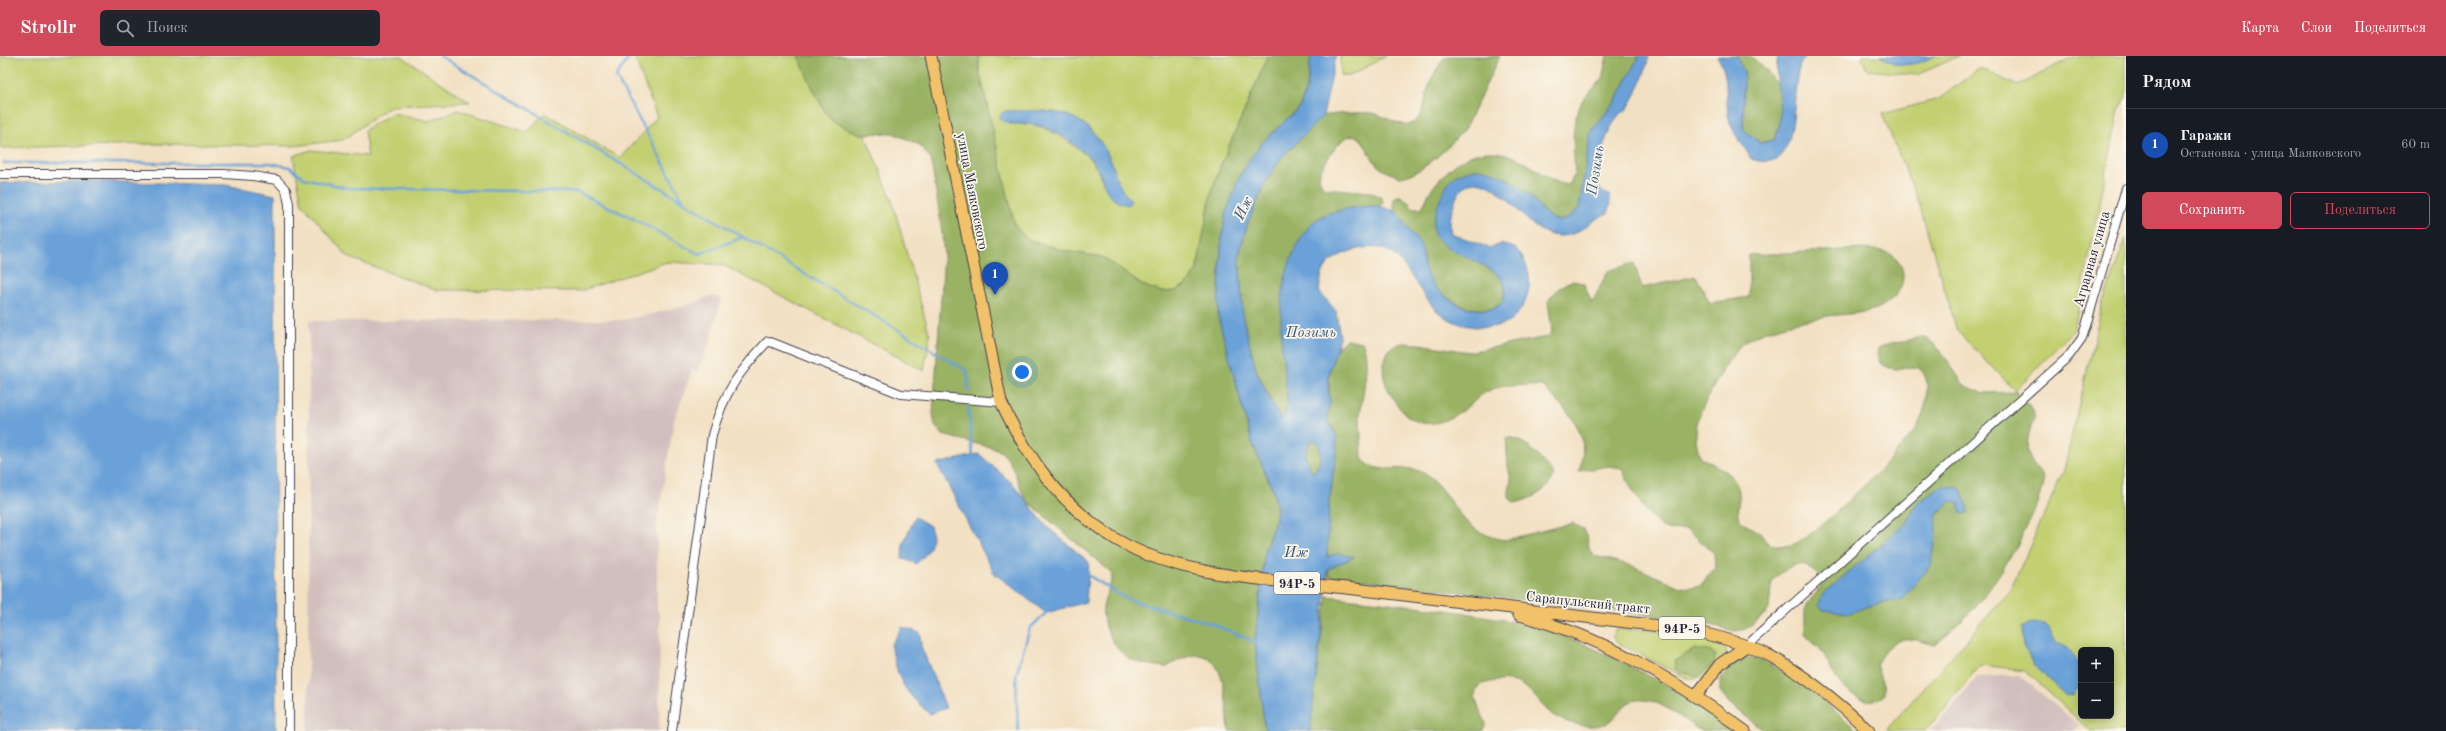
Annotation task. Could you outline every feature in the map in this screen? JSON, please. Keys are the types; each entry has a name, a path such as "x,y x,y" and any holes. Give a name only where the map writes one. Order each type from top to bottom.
{"main road":[{"name":"улица Маяковского","path":"931,56 1001,402 1014,430 1043,476 1088,520 1118,540 1148,554 1191,567 1240,576"},
{"name":"Сарапульский тракт","path":"1240,576 1684,629 1770,656 1805,678 1838,702 1869,731"},
{"name":"Сарапульский тракт","path":"1466,604 1521,615 1592,640 1649,667 1696,696 1745,731"},
{"path":"1696,696 1720,664 1745,647"}],"street":[{"path":"0,174 224,174 277,180 286,190 289,204 289,731"},
{"name":"Аграрная улица","path":"1745,647 2069,356 2082,338 2126,188"},
{"path":"672,731 712,436 719,408 732,384 768,341 901,394 1001,402"}],"shaded area":[{"path":"711,296 721,298 710,342 697,372 692,370 674,421 657,523 657,609 660,617 659,731 308,731 309,321 624,320 682,307"},
{"path":"2019,675 2079,725 2074,731 1931,731 1977,677"}],"green space":[{"path":"0,56 401,56 470,102 390,106 343,140 294,146 153,144 0,148"},
{"path":"634,56 843,56 844,85 891,197 930,336 924,371 723,265 667,262 580,291 436,290 348,257 302,204 293,156 311,150 368,156 364,130 393,113 429,121 458,110 527,132 545,113 620,158 657,117"},
{"path":"798,56 979,56 979,70 1015,226 1027,239 1065,251 1102,257 1142,285 1161,292 1176,291 1188,283 1197,269 1211,194 1220,167 1268,56 1311,56 1307,87 1300,107 1262,143 1249,160 1238,180 1225,217 1221,246 1218,316 1251,440 1273,490 1277,507 1276,518 1265,550 1255,642 1265,731 1229,731 1223,683 1218,670 1211,660 1201,655 1186,657 1167,667 1157,666 1132,660 1119,650 1108,631 1103,614 1104,603 1113,574 1028,502 1012,466 1003,453 997,449 943,435 935,426 933,414 944,255 941,224 931,160 920,145 892,133 860,134 835,123 825,112"},
{"path":"979,56 1268,56 1220,167 1211,194 1197,269 1188,283 1176,291 1161,292 1142,285 1102,257 1065,251 1027,239 1015,226 979,70","holes":["1024,111 1046,111 1110,159 1119,188 1131,201 1108,191 1091,159 1062,137 1042,127 1030,124 1009,124"]},
{"path":"1340,56 1386,56 1350,76 1341,76"},
{"path":"1446,56 1500,56 1465,128 1436,158 1417,171 1400,177 1387,172 1378,166 1372,159 1363,142 1358,137 1352,135 1340,142 1321,169 1320,180 1324,188 1371,192 1382,198 1383,203 1380,206 1368,206 1281,328 1288,404 1284,416 1280,419 1257,373 1243,319 1239,254 1248,222 1268,178 1281,158 1323,116 1372,113 1401,124 1412,123 1417,120 1422,113 1431,81 1436,70"},
{"path":"1607,56 1639,56 1616,101 1591,131 1579,208 1571,217 1563,220 1556,220 1550,217 1522,189 1501,176 1485,169 1441,198 1433,227 1499,273 1505,292 1500,304 1488,309 1472,308 1454,301 1438,290 1427,274 1424,255 1394,209 1394,199 1397,196 1402,196 1414,208 1421,208 1431,190 1453,167 1464,159 1476,154 1488,152 1502,153 1516,158 1554,181 1569,185 1575,174 1573,138 1575,119 1582,101 1602,79"},
{"path":"1736,56 1751,56 1773,78 1778,88 1780,119 1777,134 1774,140 1760,143 1743,129 1744,72"},
{"path":"1861,56 1959,56 1917,75 1867,70"},
{"path":"2074,56 2126,56 2126,98 2119,110 2074,330 2015,390 1957,331 1918,200 1882,114 1939,99 1980,68 2018,86"},
{"path":"2126,238 2126,731 2090,731 2025,670 1980,665 1926,731 1888,731 1887,729 2010,591 2064,470 2102,305"},
{"path":"1863,249 1885,252 1897,259 1903,274 1900,288 1896,295 1884,305 1871,311 1828,316 1797,322 1775,328 1747,340 1731,357 1701,410 1697,426 1696,441 1701,458 1728,473 1737,484 1739,491 1738,513 1740,520 1744,524 1758,531 1770,544 1780,546 1794,544 1804,538 1840,509 1899,450 1919,423 1926,397 1927,382 1925,376 1922,371 1916,367 1894,369 1880,363 1877,353 1879,347 1920,337 1928,339 1941,351 1963,384 1972,390 1986,393 2016,392 2030,406 2035,416 2027,444 2029,455 2044,479 2029,522 2017,546 1986,593 1952,631 1935,644 1905,639 1894,643 1885,651 1876,665 1884,688 1884,695 1878,699 1866,700 1860,698 1843,687 1836,678 1820,649 1805,634 1805,610 1808,603 1820,588 1820,583 1817,574 1803,564 1794,564 1774,578 1771,587 1769,609 1766,614 1745,629 1735,631 1699,622 1650,615 1329,576 1328,568 1354,557 1327,557 1329,502 1337,448 1333,428 1327,419 1329,409 1331,365 1339,346 1347,339 1362,342 1365,350 1366,368 1360,423 1362,458 1367,463 1373,467 1387,469 1409,469 1424,473 1431,478 1459,514 1469,524 1478,531 1494,538 1505,540 1573,523 1585,531 1590,551 1595,556 1633,566 1680,587 1690,588 1700,586 1715,567 1714,553 1687,529 1676,530 1665,528 1652,518 1640,502 1622,468 1609,466 1579,471 1583,444 1580,433 1576,424 1569,415 1543,386 1506,386 1492,389 1455,415 1434,423 1424,423 1406,415 1390,393 1385,381 1383,370 1387,354 1390,348 1402,343 1419,344 1469,352 1547,337 1552,332 1548,301 1559,288 1573,280 1584,284 1592,303 1608,271 1634,263 1642,288 1696,276 1710,303 1749,297 1749,255"},
{"path":"1506,437 1513,438 1527,445 1554,475 1547,486 1538,494 1515,503 1509,498 1511,481 1508,467"},
{"path":"1310,440 1316,441 1321,454 1320,462 1313,474 1305,456"},
{"path":"1327,596 1466,613 1521,624 1561,635 1620,661 1691,699 1735,731 1702,731 1665,707 1651,701 1644,700 1629,702 1612,720 1602,725 1579,725 1556,717 1547,710 1525,687 1516,682 1503,681 1486,683 1476,690 1476,701 1486,723 1483,731 1310,731 1313,695"},
{"path":"1616,630 1648,630 1687,636 1724,646 1727,652 1720,663 1710,672 1699,678 1686,678 1616,642 1612,636"},
{"path":"1695,649 1709,651 1716,655 1713,665 1698,676 1681,673 1675,669 1674,661"},
{"path":"1748,658 1760,660 1789,676 1805,687 1858,731 1764,731 1729,703 1720,691 1720,680 1727,670 1741,659"}],"water":[{"path":"1311,56 1336,56 1323,116 1281,158 1268,178 1248,222 1239,254 1243,319 1257,373 1280,419 1284,416 1288,404 1283,362 1281,320 1285,279 1291,259 1300,240 1312,223 1323,216 1345,209 1372,206 1391,210 1400,216 1408,229 1419,242 1426,272 1439,291 1452,301 1465,307 1482,310 1496,308 1501,303 1504,296 1504,285 1499,277 1490,269 1442,243 1435,235 1433,225 1434,218 1440,198 1448,183 1456,176 1467,171 1479,169 1489,170 1507,178 1523,189 1550,217 1557,220 1563,220 1571,216 1579,208 1591,131 1616,101 1639,56 1649,56 1635,96 1628,108 1616,118 1607,136 1600,158 1597,178 1598,185 1602,192 1609,195 1611,204 1608,213 1573,234 1559,236 1547,234 1537,228 1499,192 1488,185 1476,182 1469,183 1458,194 1454,202 1450,219 1451,233 1489,248 1502,244 1515,248 1525,262 1529,278 1528,294 1521,309 1511,321 1493,327 1476,327 1452,321 1436,310 1397,258 1389,251 1380,248 1373,247 1350,251 1335,258 1325,268 1319,291 1336,311 1340,337 1330,370 1328,387 1330,402 1327,419 1337,437 1337,448 1329,502 1327,557 1338,553 1354,557 1328,569 1310,731 1265,731 1255,642 1265,550 1276,518 1277,507 1273,490 1251,440 1218,316 1221,246 1225,217 1238,180 1249,160 1262,143 1300,107 1307,87","holes":["1310,440 1316,441 1321,454 1320,462 1313,473 1305,456"]},
{"path":"1717,56 1736,56 1744,72 1743,129 1760,143 1774,140 1778,130 1780,110 1777,77 1778,56 1807,56 1800,65 1789,139 1782,153 1770,161 1751,159 1734,132 1729,120 1725,77 1721,63"},
{"path":"1880,56 1935,56 1921,62 1907,65 1894,63"},
{"path":"1005,111 1053,112 1078,120 1100,141 1109,157 1119,184 1131,201 1128,205 1112,198 1104,186 1095,164 1070,141 1038,125 1003,121 999,118"},
{"path":"92,181 226,185 275,195 276,731 0,731 0,183"},
{"path":"979,454 1014,485 1047,527 1089,562 1086,602 1046,613 994,573 937,464"},
{"path":"1942,486 1960,488 1968,506 1968,513 1961,514 1959,502 1951,501 1937,514 1935,544 1931,565 1901,600 1876,604 1849,613 1823,610 1819,604 1823,594 1906,523 1916,504"},
{"path":"915,517 930,526 932,538 928,551 916,564 902,558 903,544"},
{"path":"2032,622 2041,623 2048,628 2056,642 2068,648 2078,661 2078,684 2074,694 2065,695 2033,664 2023,646 2022,628"},
{"path":"902,627 920,633 921,646 946,708 930,714 913,697 903,684 896,668 891,645"}],"waterway":[{"path":"440,56 967,371 969,391"},
{"path":"630,56 616,77 685,203"},
{"path":"4,163 270,163 290,167 304,178 348,188 577,192 636,220 699,254 741,238"},
{"path":"968,408 973,457"},
{"path":"1086,574 1127,599 1210,623 1255,642"},
{"path":"1018,731 1016,675 1030,628 1046,613"}],"place":[{"name":"Гаражи","path":"995,295"}],"water label":[{"name":"Позимь","path":"1595,170"},
{"name":"Иж","path":"1243,208"},
{"name":"Позимь","path":"1311,332"},
{"name":"Иж","path":"1296,552"}]}
